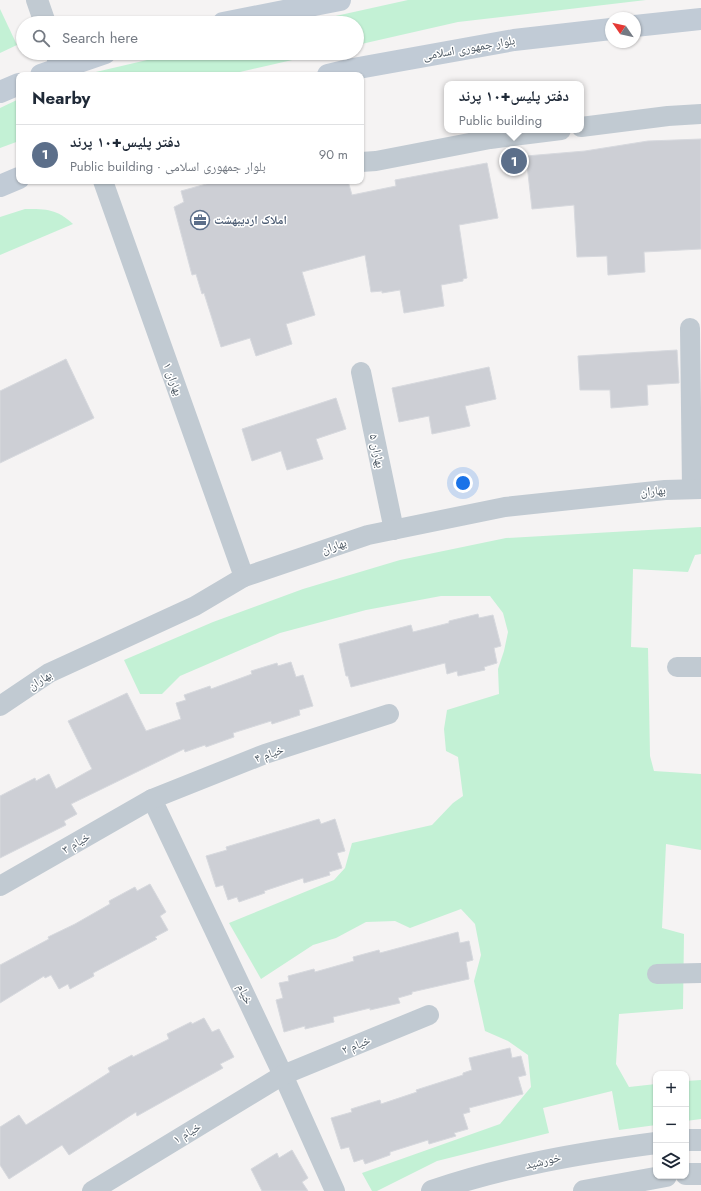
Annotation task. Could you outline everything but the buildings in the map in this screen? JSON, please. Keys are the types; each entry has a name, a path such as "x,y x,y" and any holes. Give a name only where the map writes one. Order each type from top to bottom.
{"main road":[{"path":"259,16 340,0"},
{"path":"641,25 701,19"},
{"name":"بلوار جمهوری اسلامی","path":"340,72 514,40 605,30"},
{"path":"44,72 58,60"},
{"path":"0,92 16,85"},
{"path":"0,186 16,179"}],"street":[{"path":"37,0 43,16"},
{"path":"584,127 668,116 701,114"},
{"path":"364,162 376,161 490,139 537,133"},
{"name":"بهاران ۱","path":"104,184 244,577"},
{"path":"690,328 696,490"},
{"name":"بهاران ۵","path":"360,372 394,530"},
{"name":"بهاران","path":"0,706 49,673 195,606 244,577 368,535 505,507 665,490 696,490"},
{"path":"677,667 701,667"},
{"name":"خیام ۴","path":"152,799 265,754 389,714"},
{"name":"خیام ۳","path":"0,886 152,799"},
{"name":"خیام","path":"152,799 283,1075 335,1191"},
{"path":"657,974 701,973"},
{"name":"خیام ۲","path":"283,1075 429,1015"},
{"name":"خیام ۱","path":"92,1191 283,1075"},
{"path":"689,1140 701,1140"},
{"name":"خورشید","path":"432,1191 470,1178 578,1154 653,1143"},
{"path":"689,1174 701,1174"},
{"path":"584,1191 623,1187 654,1179"}],"green space":[{"path":"408,0 646,0 458,22 364,43 364,16 336,16"},
{"path":"0,9 16,45 0,53"},
{"path":"147,60 292,60 240,72 96,72"},
{"path":"16,100 16,142 0,148 0,108"},
{"path":"25,209 51,211 62,215 73,224 0,255 0,217"},
{"path":"701,527 701,554 695,555 688,572 633,569 631,647 648,648 650,756 654,771 701,774 701,850 666,844 662,928 684,934 683,1009 619,1014 616,1064 629,1087 653,1084 653,1125 619,1130 612,1091 543,1108 549,1133 437,1161 377,1191 372,1191 362,1173 500,1124 531,1087 528,1055 508,1041 485,1031 474,981 481,955 475,924 461,909 410,928 395,921 366,922 336,938 313,945 261,979 229,923 334,880 345,868 352,843 432,825 453,803 463,796 458,757 446,751 444,729 447,710 499,694 498,669 508,632 503,613 490,596 441,596 366,610 280,633 180,676 162,694 140,694 124,660 213,622 303,589 400,560 506,538"},
{"path":"701,1080 701,1119 689,1121 689,1081"}],"place":[{"name":"دفتر پلیس+۱۰ پرند","path":"514,161"},
{"name":"املاک اردیبهشت","path":"200,220"}]}
